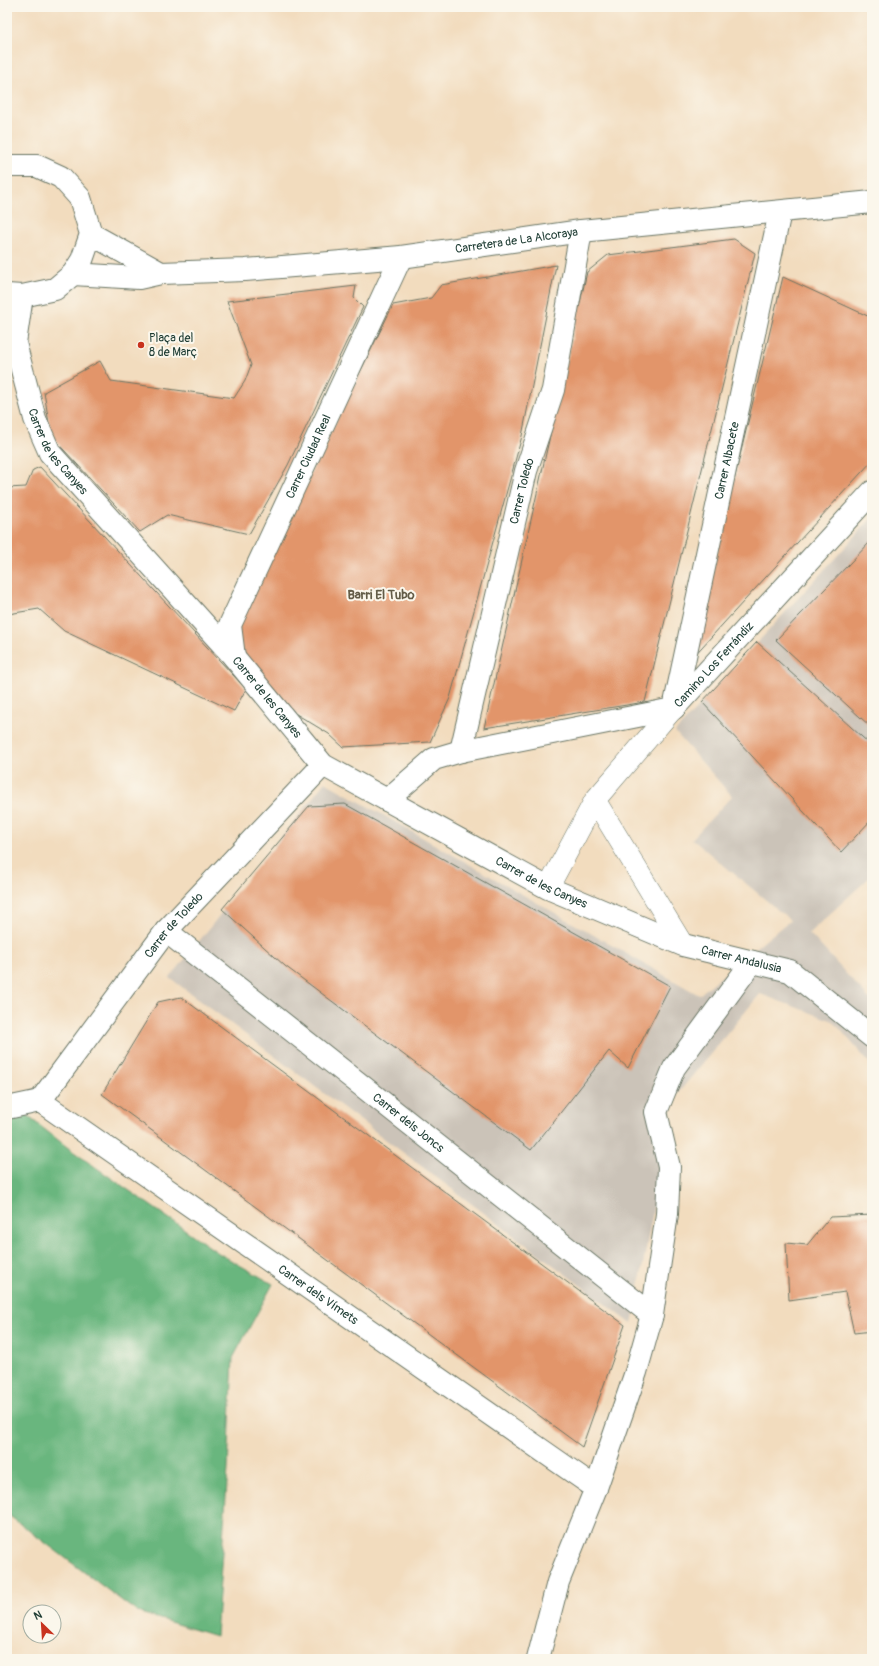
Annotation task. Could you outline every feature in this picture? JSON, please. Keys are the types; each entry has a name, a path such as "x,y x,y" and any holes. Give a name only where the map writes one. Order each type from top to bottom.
{"street":[{"path":"8,165 37,166 61,177 80,198 91,234 82,260 73,274 55,289 14,295"},
{"name":"Carretera de La Alcoraya","path":"73,274 138,278 161,273 245,270 401,257 580,231 872,202"},
{"name":"Carrer Albacete","path":"673,709 780,212"},
{"name":"Carrer Toledo","path":"460,751 526,471 553,390 580,231"},
{"path":"91,234 161,273"},
{"name":"Carrer Ciudad Real","path":"234,658 230,625 401,257"},
{"name":"Carrer de les Canyes","path":"14,295 15,343 35,420 50,453 234,658 323,764 548,888 683,945"},
{"name":"Camino Los Ferrándiz","path":"387,800 434,759 460,751 673,709 872,492"},
{"path":"548,888 595,800 673,709"},
{"name":"Carrer de Toledo","path":"40,1100 166,931 323,764"},
{"path":"595,800 683,945"},
{"name":"Carrer dels Joncs","path":"166,931 652,1315"},
{"name":"Carrer Andalusia","path":"683,945 790,971 872,1037"},
{"path":"538,1659 558,1582 596,1488 636,1372 652,1315 667,1214 669,1167 656,1112 674,1068 752,962"},
{"path":"7,1108 40,1100"},
{"name":"Carrer dels Vímets","path":"40,1100 596,1488"}],"shaded area":[{"path":"872,518 872,875 809,933 872,1002 872,1066 833,1021 760,994 674,1098 632,1324 170,978 325,782 699,995 790,920 692,839 732,796 675,732"}],"green space":[{"path":"7,1100 71,1150 220,1254 273,1284 233,1358 228,1469 216,1636 137,1612 7,1514"}],"building":[{"path":"734,239 755,253 645,702 484,728 587,272 608,255"},
{"path":"556,265 522,436 450,698 430,742 343,747 329,734 283,706 241,656 236,625 393,305 431,298 441,285"},
{"path":"783,277 872,318 872,461 691,659"},
{"path":"356,286 354,298 363,307 288,465 249,534 167,515 140,532 51,436 44,392 100,361 111,381 234,398 245,381 251,365 227,301"},
{"path":"40,467 246,689 234,711 64,631 39,609 8,614 7,488 26,487 33,470"},
{"path":"872,540 872,728 776,640"},
{"path":"757,642 872,746 872,819 841,852 702,702"},
{"path":"345,804 670,986 628,1068 609,1051 531,1150 285,966 222,909 309,806"},
{"path":"181,997 625,1325 582,1447 102,1094 158,1002"},
{"path":"872,1215 872,1331 854,1333 845,1292 789,1300 786,1243 807,1245 830,1217"}],"place":[{"name":"Plaça del 8 de Març","path":"141,345"}],"district":[{"name":"Barri El Tubo","path":"381,595"}]}
